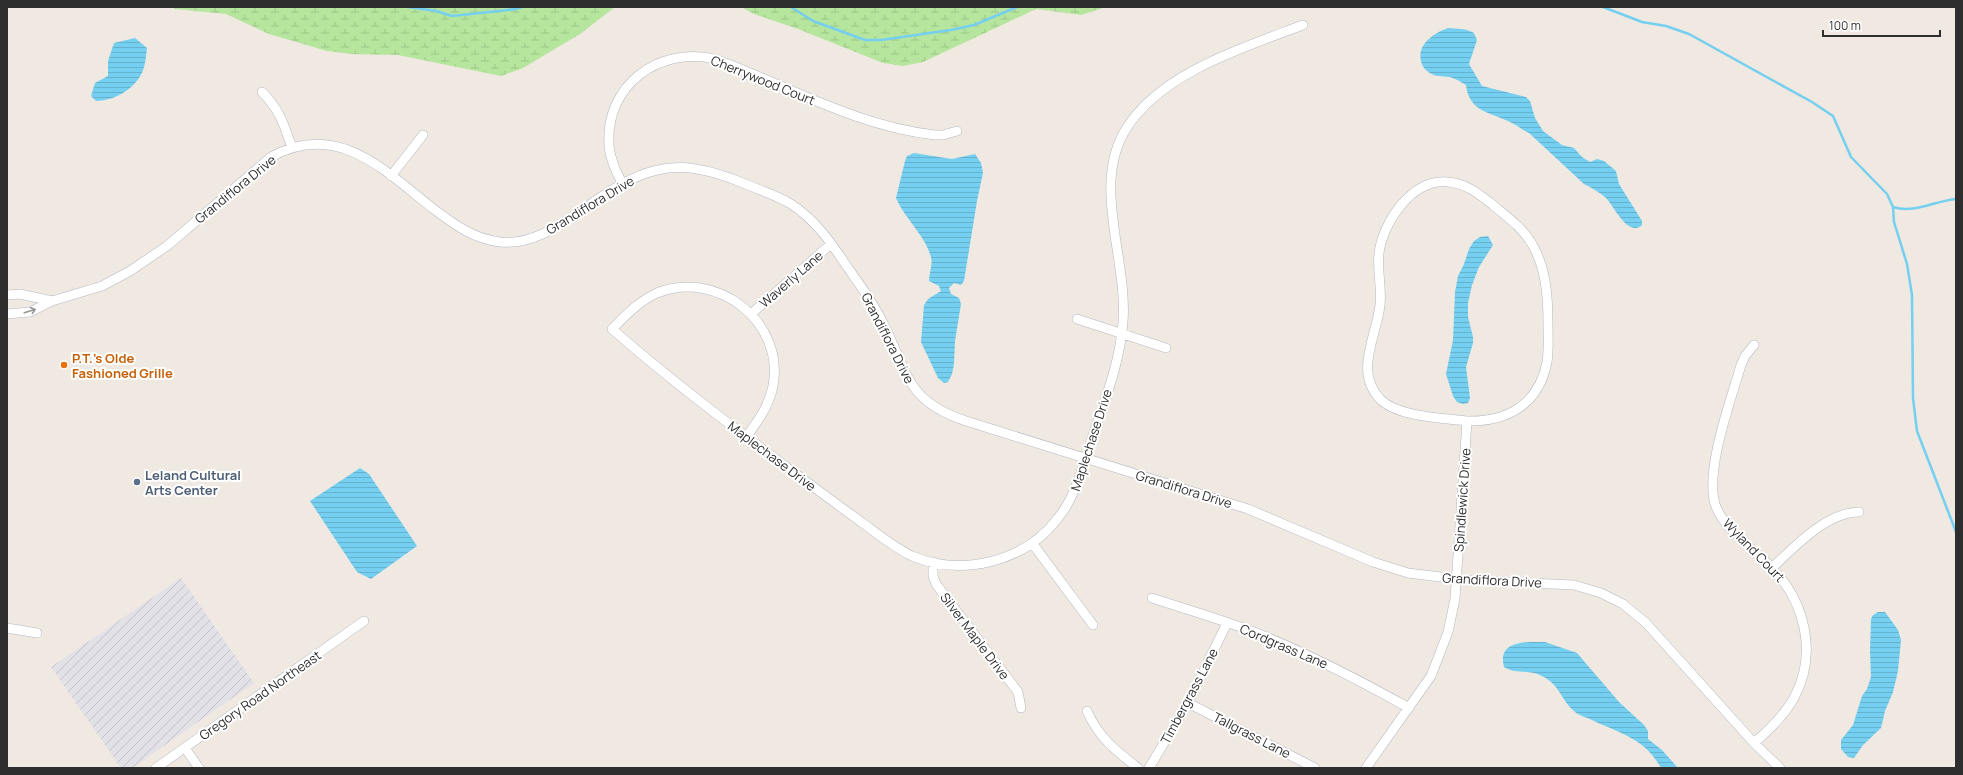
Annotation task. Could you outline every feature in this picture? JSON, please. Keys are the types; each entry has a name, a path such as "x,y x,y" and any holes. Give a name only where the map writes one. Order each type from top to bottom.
{"street":[{"name":"Maplechase Drive","path":"751,314 731,298 720,293 700,287 677,288 655,294 644,301 612,330 704,405 901,550 933,562 951,565 979,564 1007,557 1032,544 1050,528 1066,507 1078,483 1112,374 1122,334 1124,307 1111,200 1110,175 1115,152 1126,128 1134,117 1152,100 1201,66 1225,55 1303,25"},
{"name":"Cherrywood Court","path":"622,183 614,166 609,146 610,124 616,103 631,82 640,74 652,66 676,57 698,56 715,59 844,113 880,125 935,135 943,135 957,131"},
{"path":"262,92 275,106 282,119 292,148"},
{"path":"391,176 423,135"},
{"name":"Grandiflora Drive","path":"7,314 30,312 52,301 102,286 140,265 167,246 271,157 292,148 318,144 343,147 368,158 462,229 482,238 503,242 524,240 549,231 622,183 652,171 666,168 694,168 714,172 789,203 816,225 876,309 906,378 928,402 954,417 1248,509 1388,567 1423,576 1456,580 1574,585 1601,593 1623,604 1636,613 1657,633 1754,743 1780,768"},
{"path":"1439,182 1456,184 1474,191 1522,231 1532,243 1539,259 1548,299 1547,361 1537,388 1531,397 1512,413 1491,420 1467,421 1408,413 1387,404 1374,389 1368,376 1367,368 1368,354 1376,332 1380,313 1381,292 1379,258 1385,230 1395,213 1409,198 1424,188 1439,182"},
{"name":"Waverly Lane","path":"751,314 831,244"},
{"name":"Grandiflora Drive","path":"7,295 20,294 52,301"},
{"path":"746,436 765,409 770,397 774,373 774,362 769,342 764,332 751,314"},
{"path":"1077,319 1166,348"},
{"name":"Wyland Court","path":"1754,345 1745,356 1741,364 1714,463 1713,484 1715,501 1722,517 1731,528 1772,568 1789,588 1798,607 1806,639 1806,659 1799,688 1790,705 1770,728 1754,743"},
{"name":"Spindlewick Drive","path":"1366,768 1410,708 1431,676 1444,647 1452,617 1456,580 1467,421"},
{"path":"1772,568 1805,538 1834,518 1850,512 1859,512"},
{"path":"1032,544 1093,625"},
{"name":"Silver Maple Drive","path":"933,562 933,576 936,584 1018,692 1021,708"},
{"name":"Cordgrass Lane","path":"1152,598 1228,622 1284,645 1332,667 1410,708"},
{"name":"Gregory Road Northeast","path":"156,768 364,621"},
{"name":"Timbergrass Lane","path":"1149,768 1188,703 1228,622"},
{"path":"7,628 37,633"},
{"name":"Tallgrass Lane","path":"1188,703 1315,768"},
{"path":"1087,710 1097,731 1104,740 1138,768"},
{"path":"185,748 199,768"}],"shaded area":[{"path":"181,578 254,683 132,768 121,768 51,667"}],"green space":[{"path":"173,7 615,7 580,34 523,68 501,76 398,55 351,54 327,51 269,34 226,14 175,9"},
{"path":"741,7 1106,7 1081,15 1036,9 923,62 903,66 883,63 798,29 754,14"}],"water":[{"path":"1448,28 1465,29 1474,33 1477,40 1469,64 1482,86 1526,97 1530,101 1535,118 1543,131 1562,145 1574,148 1582,157 1590,162 1597,159 1604,161 1616,171 1619,184 1642,221 1642,225 1637,228 1627,224 1606,198 1584,184 1529,133 1513,123 1488,113 1476,106 1471,101 1466,85 1458,80 1435,75 1426,70 1423,66 1420,55 1424,44 1432,36"},
{"path":"135,38 147,48 145,65 137,81 132,87 118,96 96,101 91,96 95,83 108,76 108,61 114,43"},
{"path":"914,153 952,159 975,154 981,163 983,173 964,281 961,285 954,283 949,288 951,294 959,298 961,304 955,341 952,374 948,382 944,383 938,378 921,342 924,305 928,299 941,291 939,286 929,281 931,257 928,249 896,198 907,156"},
{"path":"1488,236 1493,245 1479,267 1472,285 1468,303 1468,317 1473,343 1466,367 1470,398 1468,403 1463,404 1457,402 1453,396 1446,374 1453,340 1455,292 1458,276 1469,249 1474,241 1480,237"},
{"path":"360,468 369,474 417,546 371,579 357,572 310,501"},
{"path":"1878,612 1885,612 1898,630 1901,640 1898,671 1893,692 1885,711 1881,728 1863,745 1854,758 1848,757 1841,749 1841,740 1853,725 1862,696 1867,689 1871,677 1871,619 1873,615"},
{"path":"1545,642 1577,653 1619,702 1644,725 1648,731 1648,739 1662,750 1678,768 1661,768 1647,749 1630,737 1576,712 1566,703 1554,685 1544,677 1533,673 1513,671 1504,667 1503,658 1509,647 1522,643"}],"waterway":[{"path":"408,7 436,11 452,16 516,9 522,7"},
{"path":"791,7 813,21 865,40 881,40 951,30 974,25 1017,7"},
{"path":"1603,7 1642,22 1666,26 1689,34 1812,102 1833,116 1851,157 1887,194 1893,207 1894,222 1907,264 1912,295 1913,398 1917,431 1956,532"},
{"path":"1893,207 1909,209 1956,199"}],"place":[{"name":"P.T.'s Olde Fashioned Grille","path":"64,365"},
{"name":"Leland Cultural Arts Center","path":"137,482"}]}
